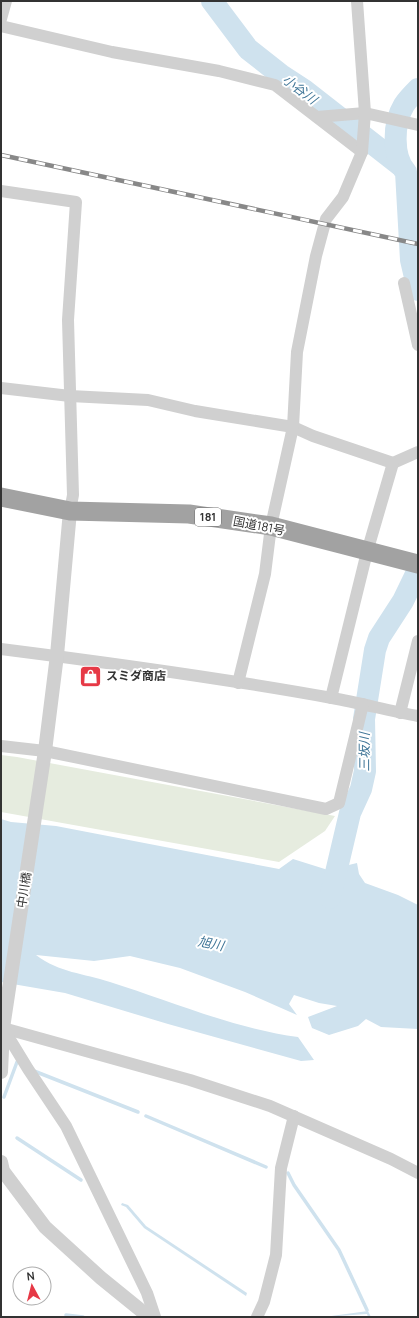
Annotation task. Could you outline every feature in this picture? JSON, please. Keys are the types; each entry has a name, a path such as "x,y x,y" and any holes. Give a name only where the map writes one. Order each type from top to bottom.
{"highway":[{"name":"国道181号","path":"1,497 70,511 189,514 271,526 415,564"}],"street":[{"path":"1,19 6,1"},
{"path":"238,683 265,574 271,526 293,426 297,352 316,256 326,220 343,196 362,152 365,113 357,1"},
{"path":"1,26 112,52 218,71 275,85 362,152"},
{"path":"317,117 365,113 418,125"},
{"path":"1,191 76,202 69,292 73,494 70,511"},
{"path":"404,283 418,345"},
{"path":"1,388 70,396 148,400 195,411 293,426 313,436 393,463 418,452"},
{"path":"331,698 367,552 393,463"},
{"name":"中川橋","path":"1,1072 2,1028 45,751 57,655 70,511"},
{"path":"400,713 418,641"},
{"path":"1,649 57,655 238,683 331,698 418,716"},
{"path":"1,746 45,751 326,809 339,803 363,704"},
{"path":"2,1028 190,1080 270,1106 418,1173"},
{"path":"2,1028 66,1126 148,1293 155,1317"},
{"path":"257,1317 264,1302 276,1255 281,1168 294,1116"},
{"path":"1,1162 3,1171 45,1227 100,1278 149,1317"}],"shaded area":[{"path":"1,755 335,816 325,831 279,862 1,812"}],"water":[{"name":"旭川","path":"1,819 11,822 56,826 279,869 293,859 328,870 357,863 359,874 365,883 398,895 418,905 418,1029 381,1027 366,1019 358,1026 329,1035 312,1028 308,1017 337,1006 319,1003 294,995 289,1004 297,1015 245,992 180,968 130,956 94,961 36,955 54,966 110,982 203,1014 251,1028 298,1037 314,1060 301,1061 168,1024 65,993 1,982"},
{"path":"122,1203 128,1205 146,1226 247,1293 246,1296 144,1228 126,1207 121,1205"},
{"path":"368,1311 371,1317 368,1317 367,1314 324,1317"}],"waterway":[{"name":"小谷川","path":"212,1 248,49 281,75 304,90 400,165"},
{"name":"三坂川","path":"418,89 400,112 396,130 396,149 398,158 401,166 406,172 411,260 418,290"},
{"name":"三坂川","path":"330,898 350,813 361,789 365,771 364,719 375,650 379,638 403,601 418,570"},
{"path":"4,1097 17,1062"},
{"path":"34,1071 138,1112"},
{"path":"146,1116 266,1167"},
{"path":"17,1138 81,1180"},
{"path":"288,1173 294,1185 339,1250 367,1310"},
{"path":"66,1315 83,1317"}],"railway":[{"path":"1,155 418,244"}],"place":[{"name":"スミダ商店","path":"90,676"}]}
